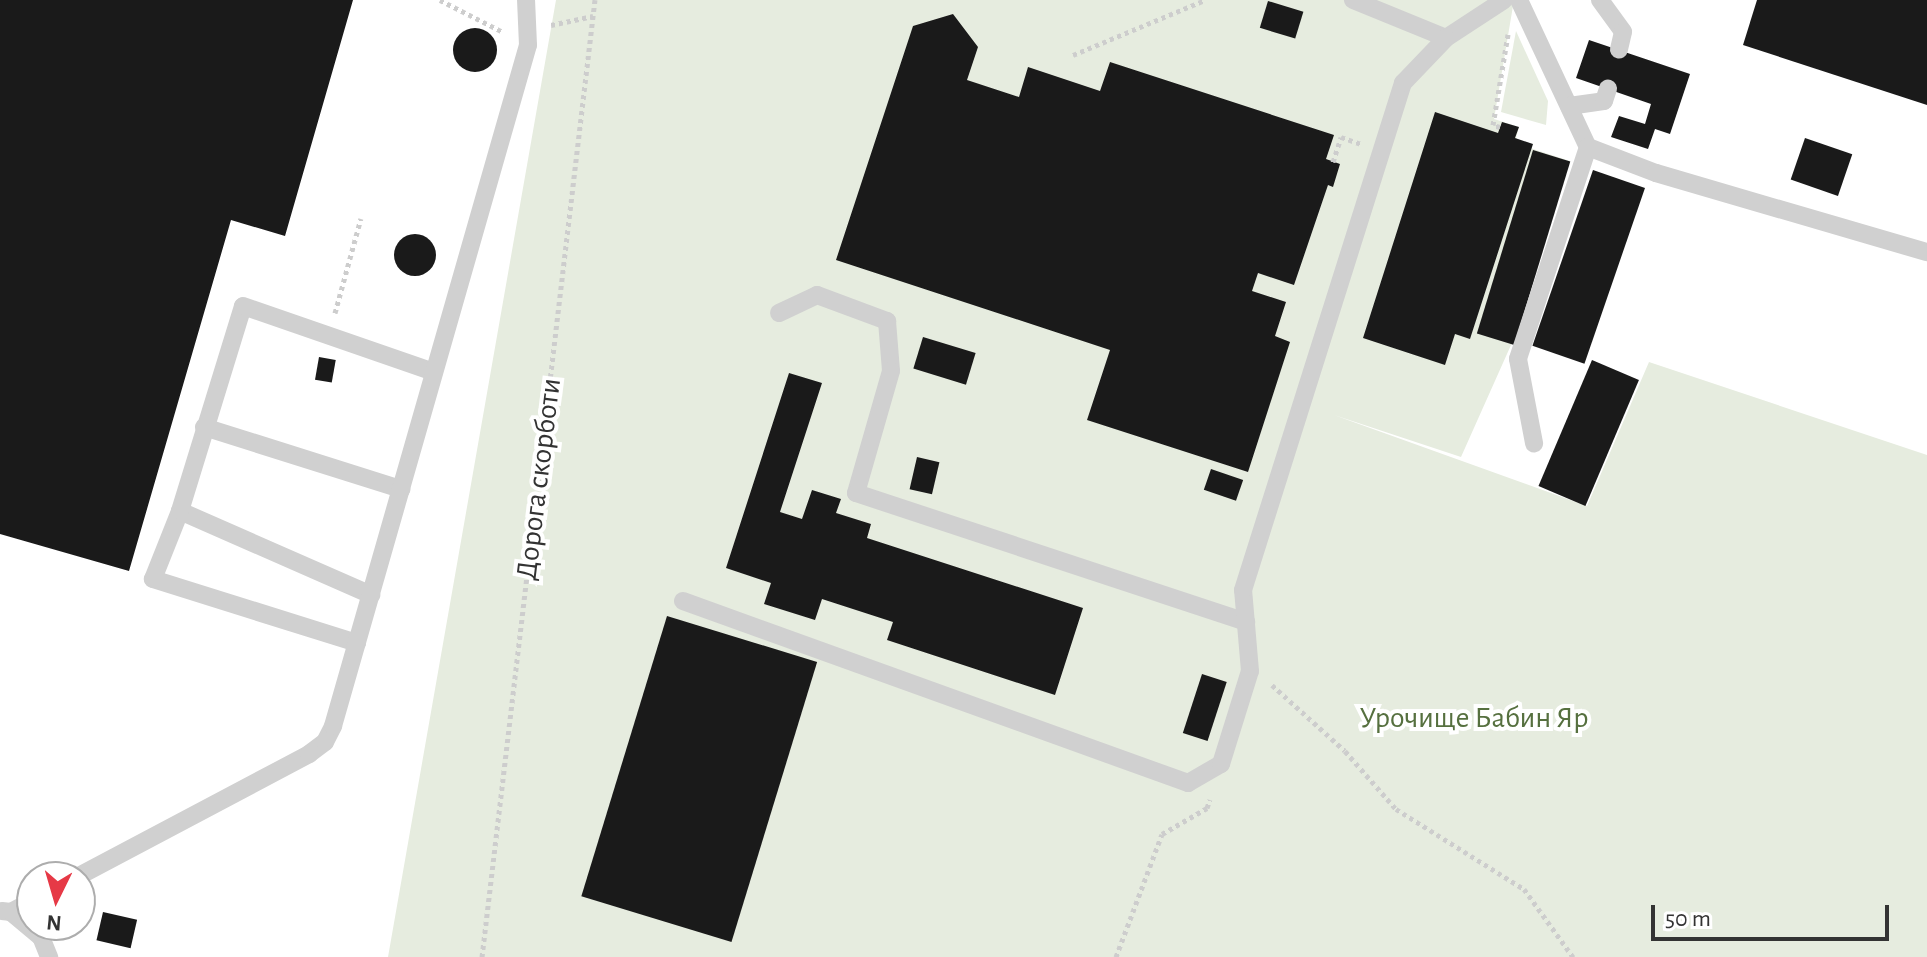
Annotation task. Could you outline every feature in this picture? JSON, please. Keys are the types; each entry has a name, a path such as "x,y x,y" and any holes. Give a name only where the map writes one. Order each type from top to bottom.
{"lane":[{"path":"96,867 325,742 371,595 528,45 526,0"},
{"path":"1353,0 1446,38"},
{"path":"683,601 1188,783 1221,764 1250,671 1243,590 1403,83 1446,38 1504,0"},
{"path":"1519,0 1588,147 1518,359 1534,443"},
{"path":"1600,0 1623,32 1619,50"},
{"path":"1569,106 1604,101 1608,89"},
{"path":"1588,147 1656,173 1927,252"},
{"path":"779,313 817,295 887,321 891,371 856,493 1246,622"},
{"path":"357,643 153,579 180,511 243,306 329,332 434,372"},
{"path":"204,427 401,489"},
{"path":"180,511 371,595"},
{"path":"5,911 41,937 49,957"}],"path":[{"path":"440,0 528,45 554,22 593,16"},
{"name":"Дорога скорботи","path":"482,957 595,0"},
{"path":"1073,55 1205,0"},
{"path":"1500,127 1493,125 1509,30"},
{"path":"1333,162 1341,137 1382,151"},
{"path":"329,332 361,218"},
{"path":"1250,671 1289,696 1396,809 1524,889 1573,957"},
{"path":"1116,957 1162,834 1207,808 1221,764"}],"green space":[{"name":"Урочище Бабин Яр","path":"556,0 1514,0 1494,119 1519,127 1516,138 1533,149 1570,161 1511,345 1461,457 1334,415 1587,506 1649,362 1927,455 1927,957 388,957"},
{"path":"1516,31 1548,101 1546,125 1501,112"}],"building":[{"path":"0,0 353,0 285,236 231,220 129,571 0,534"},
{"path":"1757,0 1927,0 1927,105 1743,45"},
{"path":"1268,1 1303,12 1295,39 1260,28"},
{"path":"953,14 978,47 967,80 1019,97 1028,67 1100,91 1110,62 1334,135 1326,159 1340,164 1333,187 1328,185 1294,285 1258,273 1252,291 1286,302 1275,336 1290,342 1248,472 1087,420 1110,350 836,260 913,26"},
{"path":"475,28 490,35 497,50 490,65 475,72 460,65 453,50 460,35"},
{"path":"1589,40 1690,74 1670,134 1655,129 1648,149 1611,137 1619,116 1645,124 1651,104 1576,78"},
{"path":"1435,112 1498,133 1502,122 1519,127 1515,138 1533,144 1470,339 1455,334 1445,365 1363,338"},
{"path":"1805,138 1852,154 1838,196 1791,180"},
{"path":"1533,150 1570,161 1514,345 1477,334"},
{"path":"1593,170 1645,188 1584,364 1532,346"},
{"path":"415,234 430,240 436,255 430,270 415,276 400,270 394,255 400,240"},
{"path":"923,337 976,353 966,385 913,369"},
{"path":"319,357 336,360 332,383 315,380"},
{"path":"1592,360 1639,380 1585,506 1538,486"},
{"path":"789,373 822,383 780,512 802,519 812,490 841,499 836,513 871,524 867,538 1083,608 1055,695 887,640 893,622 822,599 815,620 764,604 771,583 726,568"},
{"path":"917,457 939,462 932,494 910,489"},
{"path":"1211,469 1243,480 1236,501 1204,490"},
{"path":"667,616 817,662 731,942 581,896"},
{"path":"1202,674 1227,682 1208,741 1183,733"},
{"path":"103,912 137,920 131,948 96,940"}]}
